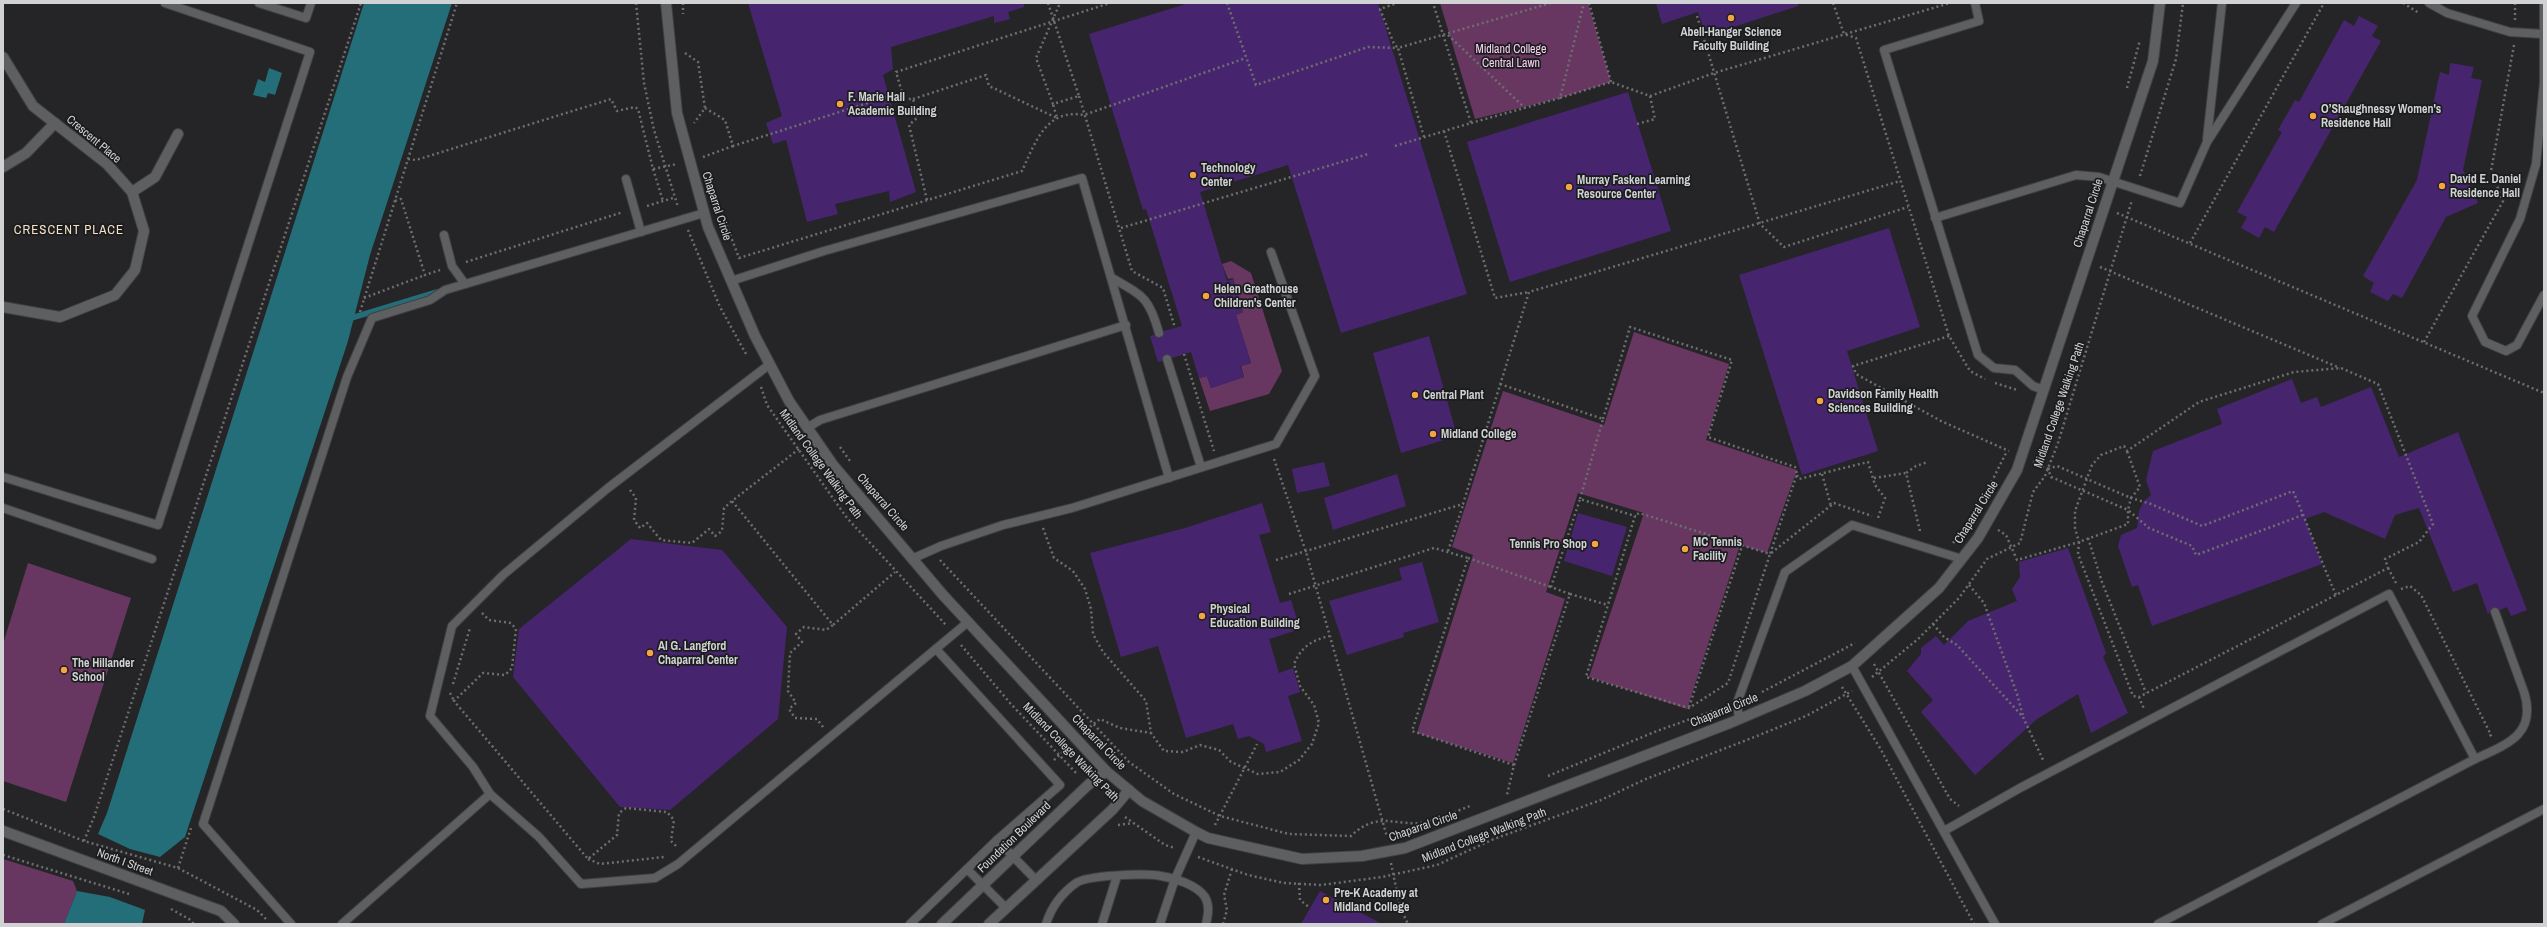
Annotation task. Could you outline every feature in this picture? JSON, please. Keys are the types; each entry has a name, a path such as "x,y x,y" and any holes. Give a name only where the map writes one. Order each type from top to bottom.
{"street":[{"name":"Chaparral Circle","path":"666,3 677,113 704,213 731,281 789,402 834,465 968,622 1106,771 1142,801 1208,838 1302,859 1362,856 1405,848 1739,719 1852,666 1939,588 1962,559 1987,523 2017,470 2153,61 2160,3"},
{"name":"Crescent Place","path":"3,57 33,106 107,164 132,192 144,231 135,270 115,295 60,317 3,307"},
{"path":"3,167 26,154 55,124"},
{"path":"132,192 155,177 178,134"},
{"name":"Foundation Boulevard","path":"942,924 1088,785 1106,771"},
{"path":"989,924 1113,809 1129,790"},
{"name":"North I Street","path":"3,831 221,911 234,924"}],"lane":[{"path":"3,477 158,525 310,52 165,3"},
{"path":"259,3 306,18 311,3"},
{"path":"1974,3 1980,21 1884,50 1978,355 1994,368 2015,370 2033,386 2044,390"},
{"path":"2207,142 2222,3"},
{"path":"1935,218 2076,175 2099,177 2180,203 2207,142 2291,7 2296,3"},
{"path":"2429,3 2447,13 2515,32 2544,34"},
{"path":"2544,3 2544,87 2536,164 2520,219 2472,316 2485,342 2506,351 2517,345 2544,295"},
{"path":"731,281 824,251 1082,178 1126,325 1169,478"},
{"path":"626,179 641,232"},
{"path":"291,924 203,824 347,377 372,318 430,300 445,290 704,213"},
{"path":"444,235 452,266 465,284"},
{"path":"914,558 1014,522 1072,508 1276,444 1315,376 1271,252"},
{"path":"1112,278 1142,295 1152,309 1159,333"},
{"path":"807,428 820,420 1126,325"},
{"path":"1167,359 1201,468"},
{"path":"770,364 608,488 503,575 452,626 430,716 474,767 490,794 539,837 581,884 655,878 678,864 937,650 968,622"},
{"path":"3,508 152,559"},
{"path":"1739,719 1736,703 1785,572 1852,525 1962,559"},
{"path":"1944,831 2020,788 2389,594 2475,759"},
{"path":"2158,924 2475,759 2507,744 2523,730 2528,718 2528,704 2495,612"},
{"path":"910,924 997,840 1060,785 937,650"},
{"path":"1852,666 1995,924"},
{"path":"343,924 490,794"},
{"path":"2322,924 2544,809"},
{"path":"1160,924 1175,879 1196,832"},
{"path":"997,840 1036,880"},
{"path":"967,869 1006,908"},
{"path":"1046,924 1055,903 1077,883 1089,878 1160,875 1175,879 1194,888 1204,897 1209,909 1206,924"},
{"path":"1102,924 1117,876"}],"path":[{"path":"84,841 99,802 361,3"},
{"name":"Midland College Walking Path","path":"636,3 644,83 654,130 674,198 720,307 757,374 767,405 847,518 895,572 942,620 977,666 1088,785"},
{"path":"683,3 683,17"},
{"path":"1048,3 1121,228 1132,271 1163,288 1175,328"},
{"path":"1057,118 1036,58 1060,3"},
{"path":"1057,118 990,86 986,75 913,99 904,99 896,72 1053,20 1110,3"},
{"path":"1227,3 1256,85 1368,47 1398,48 1448,35 1551,3"},
{"path":"1397,3 1380,9 1394,44 1398,48 1424,137"},
{"path":"1433,3 1471,123"},
{"path":"1560,98 1584,3"},
{"path":"1589,3 1611,82"},
{"path":"1833,3 1844,34"},
{"path":"1395,146 1611,82 1650,96 1714,73 1950,3"},
{"name":"Midland College Walking Path","path":"1113,809 1165,845 1232,869 1284,883 1321,885 1392,875 1437,865 1516,831 1602,800 1646,779 1757,736 1847,694 1880,672 1933,624 1959,598 1986,559 2020,543 2033,492 2048,469 2078,378 2176,59 2184,3"},
{"path":"2190,243 2324,3"},
{"path":"2424,342 2503,201 2491,171 2515,32 2515,3"},
{"path":"1696,16 1760,224 1784,247 1908,207"},
{"path":"1844,34 1856,38 1949,336 1970,371 1987,380"},
{"path":"2126,92 2141,34"},
{"path":"1448,35 1525,108"},
{"path":"684,45 684,52 698,62 705,108 694,122 696,129"},
{"path":"738,258 1022,171 1040,131 1057,118 1072,112 1084,115 1246,58"},
{"path":"653,169 665,168 702,158 733,146 902,92"},
{"path":"1053,104 1079,96"},
{"path":"1638,124 1654,119 1650,96"},
{"path":"408,158 416,160 612,99 617,111 635,107 638,109 653,169 663,201"},
{"path":"913,99 918,117 909,125 927,200"},
{"path":"705,108 725,120 733,146"},
{"path":"1444,131 1495,298 1529,292 1900,181"},
{"path":"700,151 705,165"},
{"path":"1121,228 1368,154"},
{"path":"715,194 746,277"},
{"path":"364,298 452,266 634,208 674,198"},
{"path":"394,201 401,199 425,275"},
{"path":"2104,208 2128,216 2544,393"},
{"path":"2086,262 2110,270 2378,384 2433,524 2419,542 2385,559 2388,568 2400,590 2410,586 2421,595 2491,734 2478,744 2484,755"},
{"path":"1448,551 1529,292"},
{"path":"1551,587 1580,499 1630,327 1732,360 1708,437 1795,468 1799,479 1868,462 1876,485 1885,498 1878,518"},
{"path":"1949,336 1853,366 1856,374 1941,421 2048,469 2057,466 2131,498 2151,504 2202,526 2293,491 2336,595"},
{"path":"1184,354 1218,462"},
{"path":"2127,451 2199,402 2294,372 2341,368"},
{"path":"1994,382 2030,394 2033,386"},
{"path":"1500,384 1603,419"},
{"path":"758,392 764,395"},
{"path":"1984,496 2008,450 2010,443"},
{"path":"838,445 852,463"},
{"path":"1946,553 1974,516 2006,535 2017,560 2079,542 2128,524 2128,510 2131,498 2140,488 2124,446 2101,455 2092,465 2075,511 2075,528 2079,542 2078,554 2127,682 2133,696 2139,697 2388,568"},
{"path":"633,486 628,491 636,498 634,520 640,528 647,523 661,540 692,543 709,529 715,536 722,531 724,508 799,450"},
{"path":"1268,461 1275,459 1306,552 1314,586 1384,820 1390,851 1392,875 1400,907 1408,924"},
{"path":"1874,478 1906,474 1916,466 1928,462"},
{"path":"2048,469 2051,477 2128,510 2149,528 2192,546 2196,554 2303,515"},
{"path":"1770,554 1639,513 1635,516 1586,677 1688,708 1728,683 1797,474"},
{"path":"1822,474 1831,506"},
{"path":"1906,474 1920,531"},
{"path":"1580,499 1635,516"},
{"path":"732,501 833,625"},
{"path":"1770,554 1834,503 1885,520"},
{"path":"1276,560 1463,504"},
{"path":"1043,527 1054,558 1073,571 1086,589 1092,609 1093,634 1103,652 1146,701 1151,733 1164,751 1183,752 1200,745 1219,750 1231,762 1258,774 1280,772 1299,760 1312,744 1319,723 1314,705 1300,686 1294,664 1300,650 1313,640 1329,636"},
{"path":"1913,529 1926,533"},
{"path":"2088,538 2102,582 2146,693"},
{"path":"1947,540 1953,542"},
{"path":"1688,708 1742,546"},
{"path":"1289,594 1434,548 1448,551 1570,594 1608,605"},
{"path":"930,551 1129,762 1174,794 1220,816 1289,834 1351,836 1362,825 1384,820 1426,822 1477,803"},
{"path":"1468,558 1412,731 1514,765"},
{"path":"829,726 824,731 817,718 795,718 789,709 796,703 788,691 790,653 802,642 796,634 804,627 826,630 895,572"},
{"path":"1968,585 1984,603 2018,694 2023,716 2046,764"},
{"path":"1516,831 1506,792 1570,594"},
{"path":"475,616 485,607"},
{"path":"454,701 483,673 506,675 512,668 516,629 511,623 489,620 481,611"},
{"path":"942,620 942,629"},
{"path":"1933,624 1944,637 1957,645 2023,716"},
{"path":"471,626 450,695 454,701 588,859 600,864 665,856"},
{"path":"1542,778 1657,731 1736,703 1780,683 1857,642"},
{"path":"1866,653 1880,672 1950,799 1958,806 1964,805"},
{"path":"1834,675 1847,694 1924,827 1974,924"},
{"path":"2137,713 2144,709 2139,697"},
{"path":"1060,755 1077,738 1100,719 1120,728 1151,733"},
{"path":"1198,857 1257,744"},
{"path":"2040,767 2052,761"},
{"path":"1506,792 1513,790"},
{"path":"588,859 617,835 619,813 626,808 667,812 674,820 672,841 679,850"},
{"path":"3,809 84,841 178,868 257,910 272,924"},
{"path":"676,853 684,846"},
{"path":"3,855 132,895"},
{"path":"1223,924 1227,910 1224,895 1232,869"},
{"path":"1299,884 1300,900 1310,908"},
{"path":"168,908 189,919 194,924"}],"green space":[{"name":"Midland College Central Lawn","path":"1440,3 1588,3 1611,82 1560,98 1475,119"},
{"path":"1231,261 1251,273 1282,371 1269,394 1210,411 1199,378 1207,376 1211,388 1244,377 1241,366 1251,363 1236,315 1243,312 1233,278 1228,279 1222,264"},
{"name":"MC Tennis Facility","path":"1634,332 1729,364 1706,440 1797,470 1767,553 1740,545 1687,709 1589,677 1644,513 1578,493 1546,592 1565,599 1513,763 1417,733 1473,555 1452,547 1503,391 1604,425"},
{"path":"28,563 131,598 66,802 3,781 3,644"},
{"path":"3,859 73,881 77,891 64,924 3,924"}],"water":[{"path":"364,3 452,3 370,255 348,341 185,837 160,857 130,849 98,834 107,813"},
{"path":"269,68 282,73 275,95 268,93 266,98 253,95 258,79 265,82"},
{"path":"77,891 110,897 145,910 142,924 64,924"}],"building":[{"name":"F. Marie Hall Academic Building","path":"748,3 1024,3 1024,7 1008,12 1010,19 994,23 994,16 891,47 893,69 883,75 916,192 890,202 889,191 835,204 838,214 807,222 786,140 773,144 766,123 782,116"},
{"name":"Technology Center","path":"1189,3 1378,3 1467,294 1341,333 1288,165 1200,192 1227,281 1233,279 1243,312 1236,315 1251,363 1240,366 1244,377 1211,388 1207,376 1199,378 1191,352 1172,358 1165,354 1162,361 1158,362 1150,336 1154,335 1161,338 1164,331 1182,326 1146,209 1143,210 1089,34"},
{"name":"Abell-Hanger Science Faculty Building","path":"1656,3 1798,3 1798,6 1706,36 1698,12 1662,24"},
{"name":"O’Shaughnessy Women's Residence Hall","path":"2359,16 2378,26 2372,36 2381,41 2274,232 2265,227 2259,238 2241,228 2247,217 2237,212 2282,132 2278,130 2295,100 2299,102 2344,20 2354,26"},
{"name":"David E. Daniel Residence Hall","path":"2450,63 2474,67 2471,78 2482,80 2463,170 2478,203 2446,217 2402,298 2393,294 2388,301 2370,292 2374,283 2363,276 2417,180 2440,72 2449,75"},
{"name":"Murray Fasken Learning Resource Center","path":"1628,92 1671,231 1510,282 1467,142"},
{"name":"Davidson Family Health Sciences Building","path":"1889,228 1920,327 1847,351 1878,451 1802,475 1739,275"},
{"name":"Central Plant","path":"1429,336 1457,436 1401,453 1373,353"},
{"path":"2292,379 2301,403 2317,397 2321,407 2371,387 2399,457 2458,432 2527,610 2511,616 2507,607 2500,610 2494,607 2488,614 2477,583 2453,592 2419,508 2395,515 2385,539 2324,512 2305,519 2322,564 2152,626 2138,585 2132,587 2118,546 2121,535 2137,528 2139,511 2144,501 2151,495 2146,480 2153,451 2222,424 2217,409"},
{"path":"1324,462 1330,486 1297,493 1292,469"},
{"path":"1397,474 1406,506 1333,530 1324,498"},
{"name":"Physical Education Building","path":"1262,503 1271,532 1259,535 1280,603 1291,600 1300,629 1269,639 1279,673 1293,668 1300,692 1288,696 1302,741 1266,752 1264,744 1249,736 1238,739 1233,724 1186,738 1158,646 1121,657 1090,553 1185,528"},
{"name":"Tennis Pro Shop","path":"1578,513 1627,527 1612,576 1564,561"},
{"name":"Al G. Langford Chaparral Center","path":"631,539 722,550 787,627 778,719 670,810 620,807 513,677 519,629"},
{"path":"2068,548 2106,653 2103,657 2128,713 2091,733 2078,694 2037,719 1975,775 1921,712 1933,700 1907,671 1921,654 1921,648 1936,636 1944,645 1968,621 2017,601 2012,589 2020,577 2019,562"},
{"path":"1422,562 1439,622 1403,633 1404,637 1347,655 1329,601 1402,580 1399,568"},
{"name":"Pre-K Academy at Midland College","path":"1320,891 1382,924 1301,924"}],"waterway":[{"path":"348,319 437,292"}],"place":[{"name":"Abell-Hanger Science Faculty Building","path":"1731,18"},
{"name":"F. Marie Hall Academic Building","path":"840,104"},
{"name":"O’Shaughnessy Women's Residence Hall","path":"2313,116"},
{"name":"Technology Center","path":"1193,175"},
{"name":"David E. Daniel Residence Hall","path":"2442,186"},
{"name":"Murray Fasken Learning Resource Center","path":"1569,187"},
{"name":"Helen Greathouse Children's Center","path":"1206,296"},
{"name":"Central Plant","path":"1415,395"},
{"name":"Davidson Family Health Sciences Building","path":"1820,401"},
{"name":"Midland College","path":"1433,434"},
{"name":"Tennis Pro Shop","path":"1595,544"},
{"name":"MC Tennis Facility","path":"1685,549"},
{"name":"Physical Education Building","path":"1202,616"},
{"name":"Al G. Langford Chaparral Center","path":"650,653"},
{"name":"The Hillander School","path":"64,670"},
{"name":"Pre-K Academy at Midland College","path":"1326,900"}],"district":[{"name":"CRESCENT PLACE","path":"69,229"}]}
